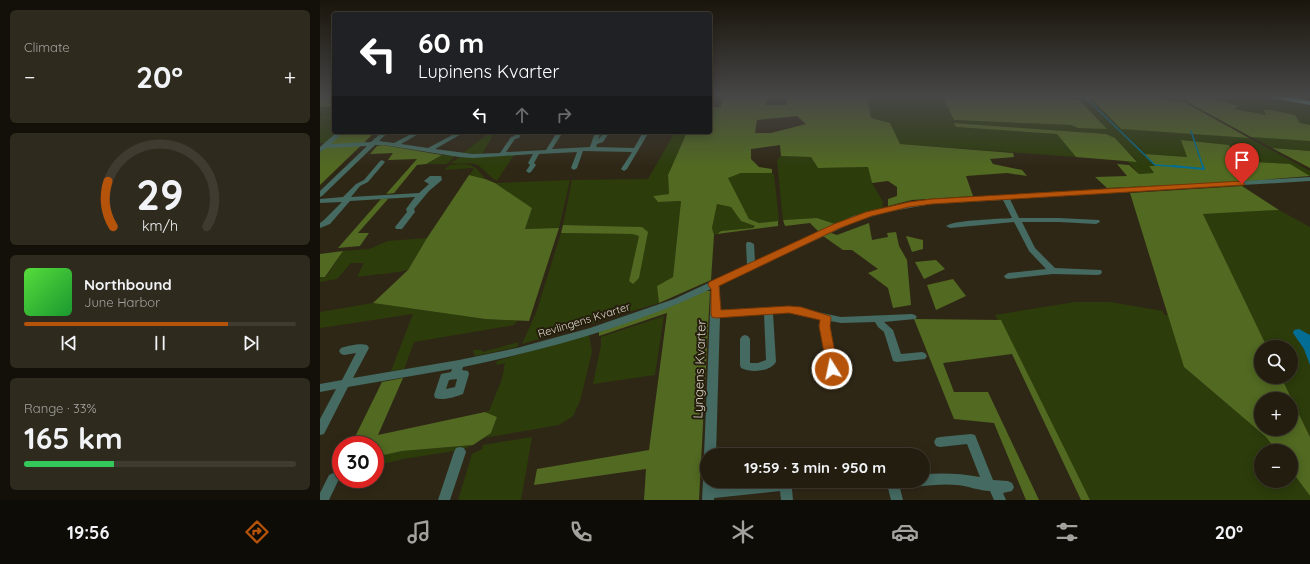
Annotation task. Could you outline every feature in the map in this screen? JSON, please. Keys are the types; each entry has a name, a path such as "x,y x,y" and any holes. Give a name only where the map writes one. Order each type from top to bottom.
{"street":[{"path":"322,148 339,134"},
{"path":"320,195 383,134"},
{"path":"395,145 415,134"},
{"path":"429,150 458,134"},
{"path":"502,154 513,138 517,137 518,134"},
{"path":"548,151 559,134"},
{"path":"594,146 597,134"},
{"path":"594,146 601,141 606,134"},
{"path":"624,169 645,134"},
{"path":"322,148 372,144 395,145 459,155 537,152 581,149 594,146 636,150"},
{"path":"576,168 581,149"},
{"path":"529,171 533,165 531,163 537,152"},
{"path":"320,226 327,222 346,202 346,199 358,185 366,181 382,162"},
{"name":"Revlingens Kvarter","path":"320,388 459,364 517,352 592,331 662,307 713,285 837,226 869,214 909,205 1005,197 1310,180"},
{"path":"399,227 411,212 410,209 431,182"},
{"path":"320,201 420,195"},
{"path":"1005,197 1032,249 1052,271"},
{"path":"950,226 981,222 1058,219 1096,222"},
{"path":"750,244 751,267"},
{"path":"1008,276 1052,271 1098,272"},
{"name":"Lyngens Kvarter","path":"710,448 716,314 716,288 713,285"},
{"path":"716,314 789,309 841,320 912,317"},
{"path":"744,339 745,365 748,367 765,365 771,362 768,311"},
{"path":"826,318 824,326 832,369"},
{"path":"879,319 881,325 888,330 896,358 922,356"},
{"path":"320,430 364,348 344,351"},
{"path":"455,375 459,364"},
{"path":"940,442 971,439 992,487 1000,500"},
{"path":"444,500 460,452"},
{"path":"930,479 959,479 992,487 1008,487"},
{"path":"323,500 332,481"},
{"path":"709,491 742,488"},
{"path":"786,488 787,500"},
{"path":"895,488 897,500"}],"green space":[{"path":"320,119 332,119 332,134 336,134 326,143 320,143"},
{"path":"712,119 764,119 757,120 755,133 771,133 806,124 801,119 876,119 890,123 900,144 1013,153 1014,157 990,159 993,164 1022,170 1027,176 1007,173 966,176 973,196 912,200 888,206 888,199 897,196 897,187 888,181 872,183 868,167 818,168 811,157 781,156 780,145 751,149 751,159 759,167 772,169 772,173 741,173 728,178 749,219 759,223 778,221 778,226 717,234 721,231 753,228 755,226 741,221 731,207 717,204 712,228 714,235 711,280 659,303 657,286 673,277 681,201 658,202 653,196 669,194 668,175 686,134 712,134"},
{"path":"873,119 954,119 1071,125 1078,128 1078,119 1112,119 1121,129 1249,138 1310,171 1310,176 1290,164 1239,161 1195,142 1182,140 1187,157 1145,154 1156,167 1149,166 1154,173 1139,174 1127,161 1137,161 1115,138 1106,134 955,123 956,127 1057,134 1076,157 900,144 890,123"},
{"path":"1098,119 1107,129 1078,128 1071,125 954,120"},
{"path":"1112,119 1215,119 1249,138 1121,129"},
{"path":"1219,119 1298,119 1300,123 1310,125 1310,141 1251,137"},
{"path":"1298,119 1310,119 1310,125 1300,123"},
{"path":"954,123 1106,134 1115,138 1137,162 1076,157 1057,134 956,127"},
{"path":"342,134 373,134 320,185 320,152"},
{"path":"487,134 494,134 482,154 463,153"},
{"path":"674,134 686,134 668,175 669,194 653,196 658,202 681,201 673,277 657,286 659,303 522,344 536,313 561,233 632,234 639,236 629,281 647,232 642,227 563,225 572,180 648,179"},
{"path":"1251,137 1310,141 1310,151 1272,148"},
{"path":"1181,140 1229,145 1239,161 1290,164 1310,176 1238,182 1107,188 1095,177 1127,176 1117,164 1129,165 1139,174 1154,173 1149,166 1156,166 1145,154 1187,157"},
{"path":"383,145 442,155 426,164 417,165 394,193 386,194 417,159 388,160 393,153 370,154 377,146"},
{"path":"1272,148 1310,151 1310,168"},
{"path":"442,155 455,156 447,164 426,164"},
{"path":"514,155 497,181 479,166 469,163 450,163 460,157"},
{"path":"781,156 811,157 818,168 868,167 872,183 883,202 882,209 858,215 835,224 817,218 783,220 777,160"},
{"path":"450,165 470,165 485,179 469,175 474,169 472,168 444,170"},
{"path":"741,173 772,173 774,175 779,221 759,223 749,219 727,178"},
{"path":"469,175 495,183 532,208 525,229 559,228 529,321 485,319 373,303 408,270 427,238"},
{"path":"570,180 559,228 525,229 532,208 495,183"},
{"path":"1242,186 1279,210 1203,214 1264,340 1254,340 1254,384 1284,384 1288,392 1254,392 1254,427 1184,367 1130,193"},
{"path":"381,199 388,199 358,233 369,233 360,246 338,248"},
{"path":"717,204 731,207 741,221 755,226 753,228 721,231 714,235 712,228"},
{"path":"1279,210 1310,227 1310,437 1298,412 1298,392 1288,392 1284,384 1298,384 1298,340 1264,340 1203,214"},
{"path":"817,218 835,224 819,232 810,223 785,226 783,220"},
{"path":"869,223 872,240 888,237 887,233 896,232 899,246 907,260 911,305 893,308 888,288 868,273 878,269 852,250 843,250 823,236 831,233 837,235"},
{"path":"563,225 642,227 648,232 639,278 633,284 629,281 639,236 632,234 561,233"},
{"path":"906,236 923,240 923,249 912,252"},
{"path":"427,238 408,270 357,277 364,263 351,263 337,279 320,282 320,277 326,277 343,251 369,249 388,241"},
{"path":"343,251 325,277 320,277 320,254"},
{"path":"936,260 945,269 924,279 915,262"},
{"path":"953,279 966,296 936,310 927,285"},
{"path":"705,291 710,291 702,448 700,448 699,500 644,500 646,469 534,485 537,469 649,450 667,313 599,336 599,332 666,308"},
{"path":"1075,302 1110,302 1163,311 1164,315 1168,315 1184,367 1254,427 1254,436 1265,436 1272,444 1254,444 1254,488 1298,488 1298,480 1310,496 1310,500 1090,500 1020,360 1018,360 995,315"},
{"path":"373,303 485,319 518,320 514,325 414,342 404,369 391,371 413,314 320,328 320,312"},
{"path":"664,316 655,375 593,384 601,345 601,337"},
{"path":"914,319 1001,320 1090,500 1081,500 1012,354 943,363 954,392 988,392 1039,500 1026,500 994,423 954,419"},
{"path":"589,334 592,352 580,401 573,416 559,425 483,438 491,433 497,417 485,412 489,411 502,379 505,363 496,365 497,361"},
{"path":"519,342 517,347 475,356 473,350 481,350 483,352"},
{"path":"403,378 378,435 485,412 497,417 491,433 473,445 402,451 384,455 384,436 355,436 382,382"},
{"path":"1298,412 1310,437 1310,496 1298,480 1298,444 1272,444 1265,436 1298,436"},
{"path":"532,437 521,500 458,500 472,454 482,449 483,445"},
{"path":"473,445 461,450 403,459 384,464 384,455 402,451"}],"water":[{"path":"1299,329 1310,335 1310,365 1304,349 1293,333 1294,330"}],"waterway":[{"path":"1108,119 1155,165 1179,167"},
{"path":"1191,131 1203,167"},
{"path":"1172,166 1179,167"},
{"path":"1179,167 1204,169 1203,166"},
{"path":"1179,167 1184,167"}],"route":[{"path":"832,369 824,326 826,318 789,309 716,314 716,288 713,285 856,218 909,205 932,202 1242,184"}]}
